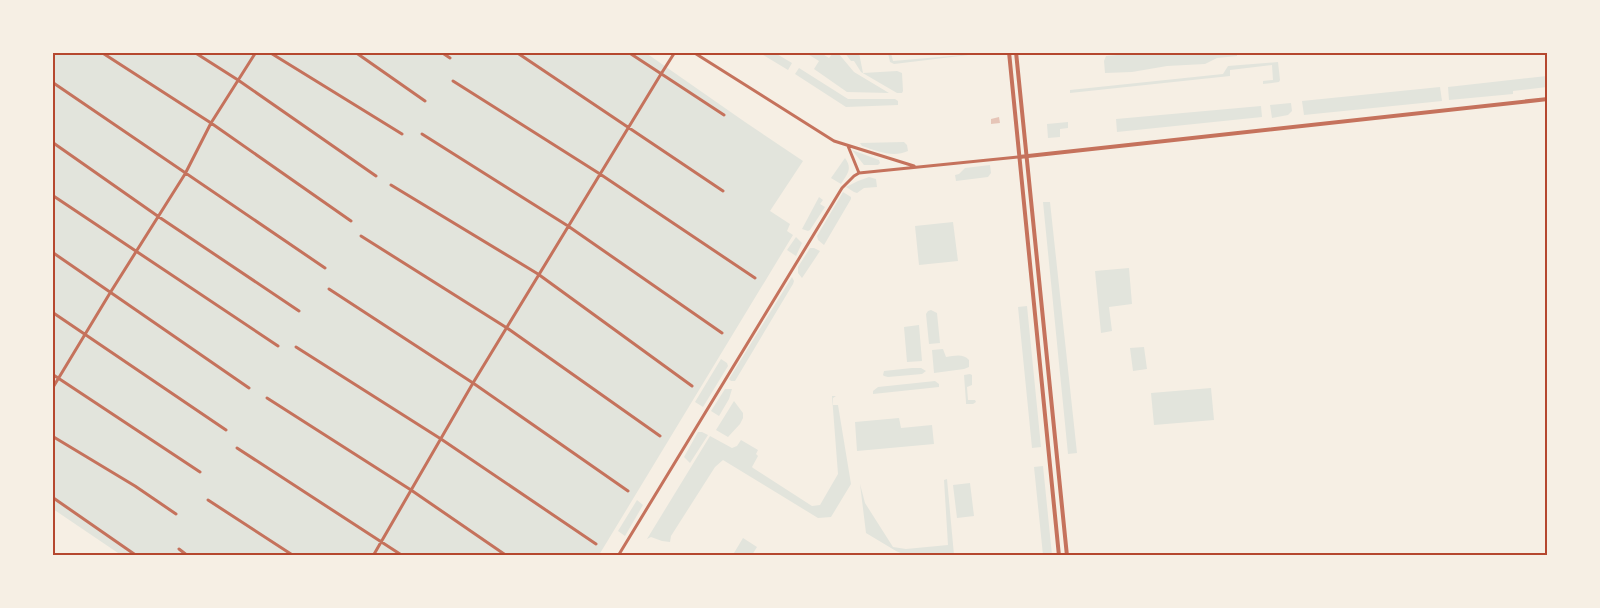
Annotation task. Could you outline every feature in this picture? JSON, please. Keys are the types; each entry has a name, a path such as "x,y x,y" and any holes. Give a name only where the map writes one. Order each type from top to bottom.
{"street":[{"path":"101,52 211,123 351,221"},
{"path":"194,52 376,176"},
{"path":"52,389 186,174 211,123 256,52"},
{"path":"269,52 402,134"},
{"path":"355,52 425,101"},
{"path":"441,52 450,58"},
{"path":"516,52 723,191"},
{"path":"628,52 724,115"},
{"path":"373,555 473,382 675,52"},
{"path":"693,52 834,141 917,168"},
{"path":"1009,52 1059,555"},
{"path":"1016,52 1067,555"},
{"path":"453,81 600,174 755,278"},
{"path":"52,82 325,268"},
{"path":"618,555 842,188 859,173 1548,99"},
{"path":"422,134 568,226 722,333"},
{"path":"52,142 299,311"},
{"path":"848,146 859,173"},
{"path":"391,185 538,274 692,386"},
{"path":"52,195 278,346"},
{"path":"361,236 507,328 660,436"},
{"path":"52,252 249,388"},
{"path":"329,290 473,382 628,491"},
{"path":"1034,295 1041,295"},
{"path":"52,312 226,430"},
{"path":"296,346 441,439 596,544"},
{"path":"52,374 200,472"},
{"path":"267,398 411,490 507,555"},
{"path":"52,436 135,486 176,514"},
{"path":"237,448 403,555"},
{"path":"1049,458 1057,458"},
{"path":"1050,478 1058,477"},
{"path":"52,497 137,555"},
{"path":"208,500 294,555"},
{"path":"179,549 188,555"}],"shaded area":[{"path":"1237,52 1237,56 1217,58 1205,64 1105,73 1106,56 1140,53"},
{"path":"52,53 646,53 803,161 770,211 790,224 787,231 793,235 599,555 121,555 53,509"},
{"path":"760,53 775,53 792,63 788,70"},
{"path":"806,53 821,53 829,58 833,53 838,53 854,72 889,93 847,92 814,69 819,61"},
{"path":"845,53 859,53 863,73 897,71 902,73 902,93 897,93 861,72"},
{"path":"888,53 891,53 893,61 985,53 894,64 890,62"},
{"path":"1278,62 1279,82 1263,84 1263,81 1273,80 1272,65 1230,70 1230,76 1070,93 1070,90 1223,74 1228,66"},
{"path":"799,68 848,99 895,99 898,105 846,107 795,74"},
{"path":"1547,76 1547,87 1513,91 1513,94 1449,100 1448,87"},
{"path":"1440,87 1442,101 1304,115 1302,101"},
{"path":"1291,103 1292,111 1288,115 1272,118 1270,105"},
{"path":"1261,106 1262,117 1117,132 1116,119"},
{"path":"1068,122 1068,128 1060,129 1060,137 1048,138 1047,124"},
{"path":"904,142 908,151 897,154 879,152 862,146 860,143"},
{"path":"852,150 879,160 880,163 864,165"},
{"path":"845,158 849,168 841,184 831,178"},
{"path":"990,165 991,173 988,177 956,181 955,175 965,168"},
{"path":"869,177 876,179 877,187 864,188 857,193 846,187 858,181"},
{"path":"843,192 851,199 824,245 817,236"},
{"path":"819,197 823,200 820,204 825,207 810,230 802,229"},
{"path":"1043,202 1050,202 1077,453 1068,454"},
{"path":"953,222 958,261 919,265 915,226"},
{"path":"796,237 802,243 796,256 787,250"},
{"path":"810,248 820,251 802,278 798,273 798,267"},
{"path":"1129,268 1132,304 1109,307 1112,331 1101,333 1095,271"},
{"path":"792,277 793,284 735,381 731,381 729,379"},
{"path":"1027,306 1041,447 1032,448 1018,307"},
{"path":"931,310 937,313 940,343 929,344 926,314"},
{"path":"919,325 922,361 907,362 904,327"},
{"path":"1144,347 1147,369 1133,371 1130,348"},
{"path":"943,349 946,357 964,356 967,358 969,367 934,373 932,350"},
{"path":"721,359 728,366 703,407 695,402"},
{"path":"921,368 926,371 922,374 888,377 883,375 884,371"},
{"path":"970,374 972,385 967,387 968,400 976,402 966,404 964,375"},
{"path":"935,381 939,387 873,394 878,387"},
{"path":"1211,388 1214,420 1154,425 1151,393"},
{"path":"725,389 732,389 719,416 711,411"},
{"path":"832,396 836,396 833,398 833,405 838,405 851,484 831,517 818,518 723,460 715,467 671,536 670,542 651,537 647,539 710,436 732,448 737,446 741,440 758,450 753,468 812,506 820,505 838,474"},
{"path":"734,401 743,413 743,418 728,437 716,430"},
{"path":"899,418 901,428 932,425 934,444 857,451 855,422"},
{"path":"698,432 708,435 690,463 684,457"},
{"path":"1043,466 1052,555 1043,555 1034,467"},
{"path":"947,479 954,555 905,555 866,533 860,484 865,503 893,547 906,549 948,545 944,480"},
{"path":"970,483 974,516 957,518 953,485"},
{"path":"637,500 643,505 625,536 618,531"},
{"path":"743,538 757,547 752,555 734,553"}],"building":[{"path":"999,117 1000,123 991,124 991,119"}]}
